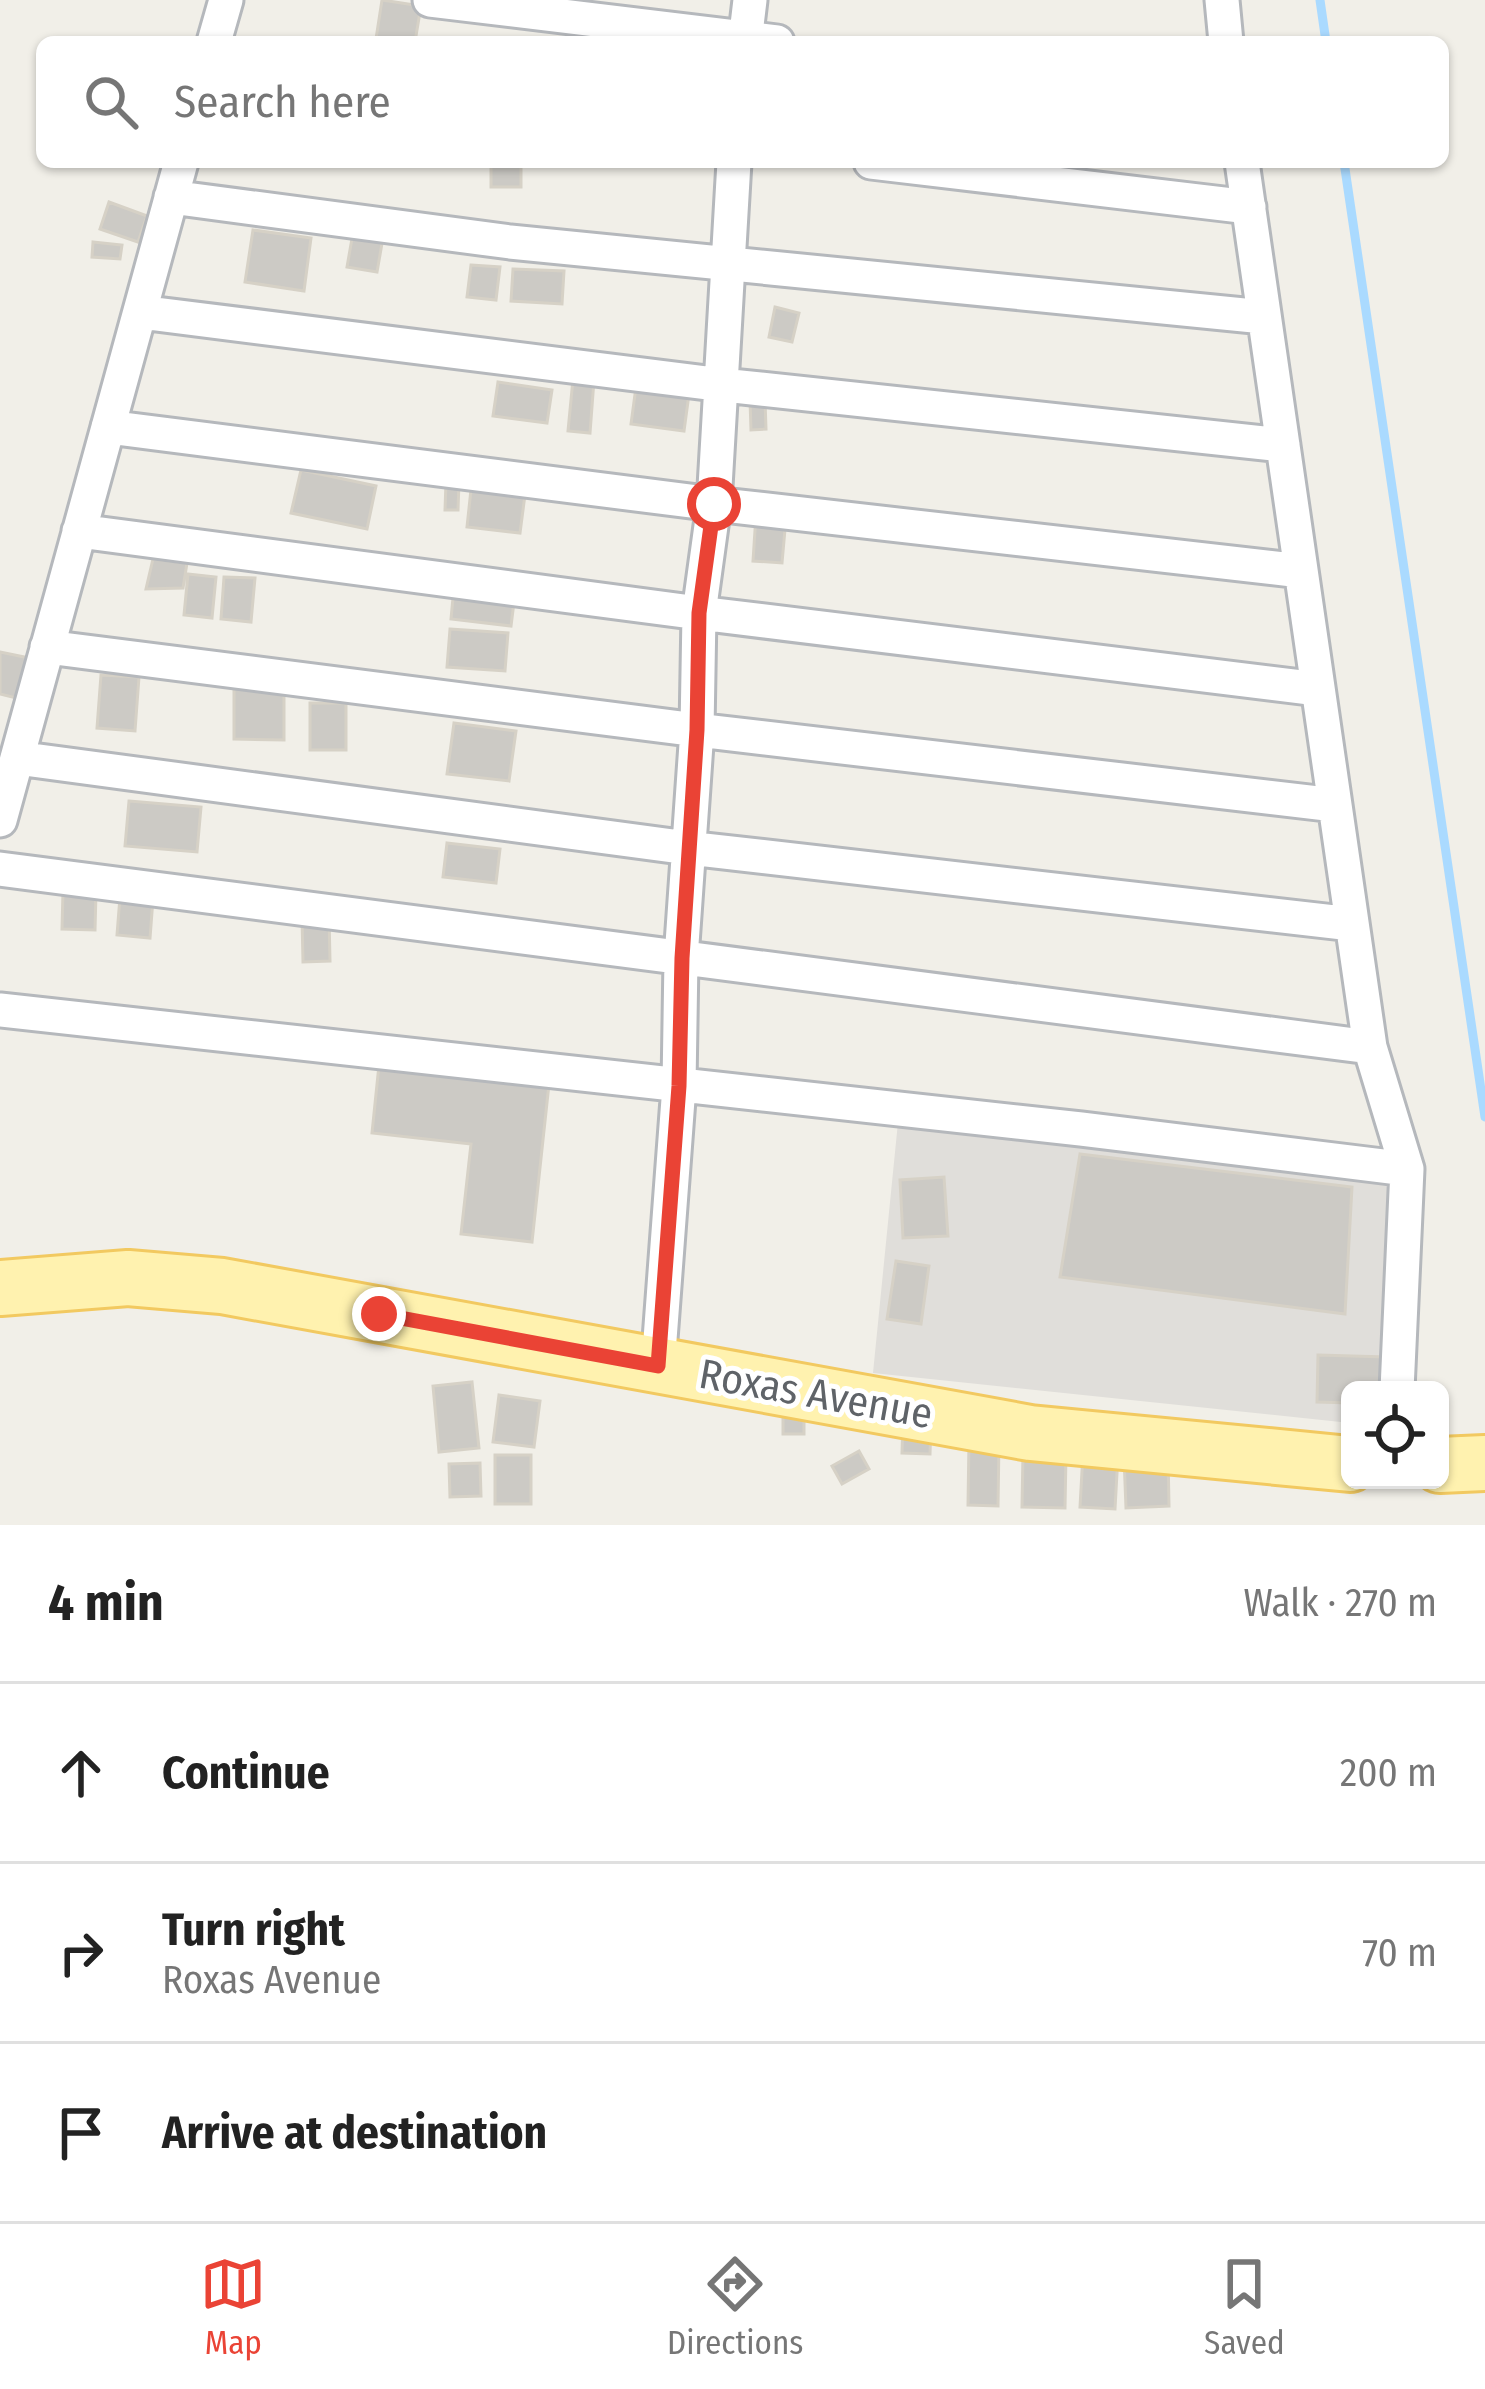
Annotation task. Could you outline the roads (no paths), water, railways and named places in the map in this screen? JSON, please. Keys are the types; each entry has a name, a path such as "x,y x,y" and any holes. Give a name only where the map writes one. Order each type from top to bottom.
{"main road":[{"name":"Roxas Avenue","path":"0,1288 128,1278 222,1286 1030,1433 1341,1463"},
{"path":"1449,1465 1485,1463"}],"street":[{"path":"216,36 226,0"},
{"path":"430,0 715,36"},
{"path":"750,0 754,36"},
{"path":"1222,0 1225,36"},
{"path":"0,820 179,168"},
{"path":"658,1366 679,1086 699,613 714,504 734,168"},
{"path":"923,168 1249,206"},
{"path":"1243,168 1370,1048 1407,1169 1397,1381"},
{"path":"171,197 510,242 1264,316"},
{"path":"140,312 723,385 1283,446"},
{"path":"108,427 714,504 1301,571"},
{"path":"79,531 1318,688"},
{"path":"47,647 1335,805"},
{"path":"17,758 688,848 1352,925"},
{"path":"0,869 1370,1048"},
{"path":"0,1010 1407,1169"}],"waterway":[{"path":"1320,0 1325,36"},
{"path":"1345,168 1485,1117"}]}
